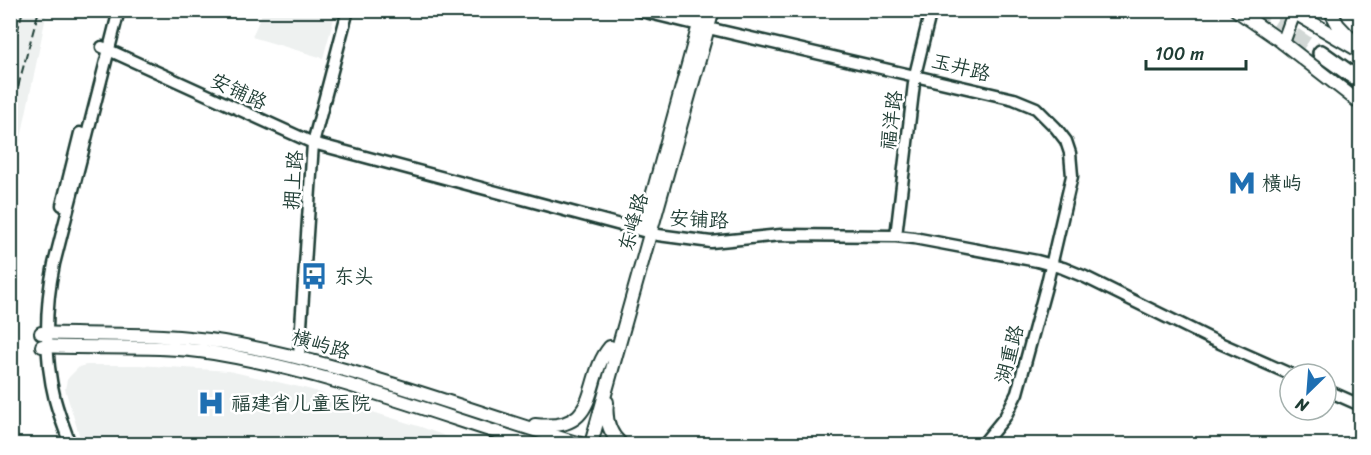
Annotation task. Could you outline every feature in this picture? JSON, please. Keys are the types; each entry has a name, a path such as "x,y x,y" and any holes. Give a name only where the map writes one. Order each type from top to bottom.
{"highway":[{"path":"1360,70 1323,49 1360,81"}],"main road":[{"name":"东峰路","path":"703,10 704,27"},
{"name":"东峰路","path":"582,444 646,232 704,27 713,10"},
{"path":"1236,10 1360,103"},
{"path":"1330,10 1338,25 1360,50"},
{"path":"1280,41 1292,11 1360,50"},
{"name":"东峰路","path":"591,444 646,232"},
{"name":"横屿路","path":"44,333 178,336 299,357 582,444"},
{"name":"横屿路","path":"45,347 169,348 236,357 315,376 533,444"},
{"path":"510,423 551,426 566,423 575,417 588,404 602,356 610,347"},
{"path":"611,373 606,407 607,418 612,433 621,444"},
{"path":"476,426 512,444"}],"street":[{"path":"106,49 111,10"},
{"path":"63,444 46,391 44,333 54,264 106,49 119,10"},
{"name":"拥上路","path":"299,357 313,143 348,10"},
{"name":"玉井路","path":"637,10 915,75 1030,105 1047,116 1061,134 1070,153 1072,176 1051,265"},
{"name":"福洋路","path":"896,236 915,75 931,10"},
{"name":"安铺路","path":"106,49 313,143 646,232 711,242 781,235 896,236 1051,265 1096,281 1200,334 1278,369"},
{"name":"湖重路","path":"983,444 1005,417 1015,399 1051,265"},
{"path":"45,347 54,392 70,444"},
{"path":"1338,395 1360,405"}],"shaded area":[{"path":"10,11 47,11 11,187"},
{"path":"263,11 336,11 323,58 252,37"},
{"name":"福建省儿童医院","path":"139,365 229,371 308,389 466,444 82,444 65,389 69,377 79,367"}],"tunnel":[{"path":"1256,10 1321,53"}],"railway":[{"path":"10,59 23,10"},
{"path":"10,127 20,79 39,10"}],"place":[{"name":"横屿","path":"1242,183"},
{"name":"东头","path":"314,276"},
{"name":"福建省儿童医院","path":"211,403"}]}
